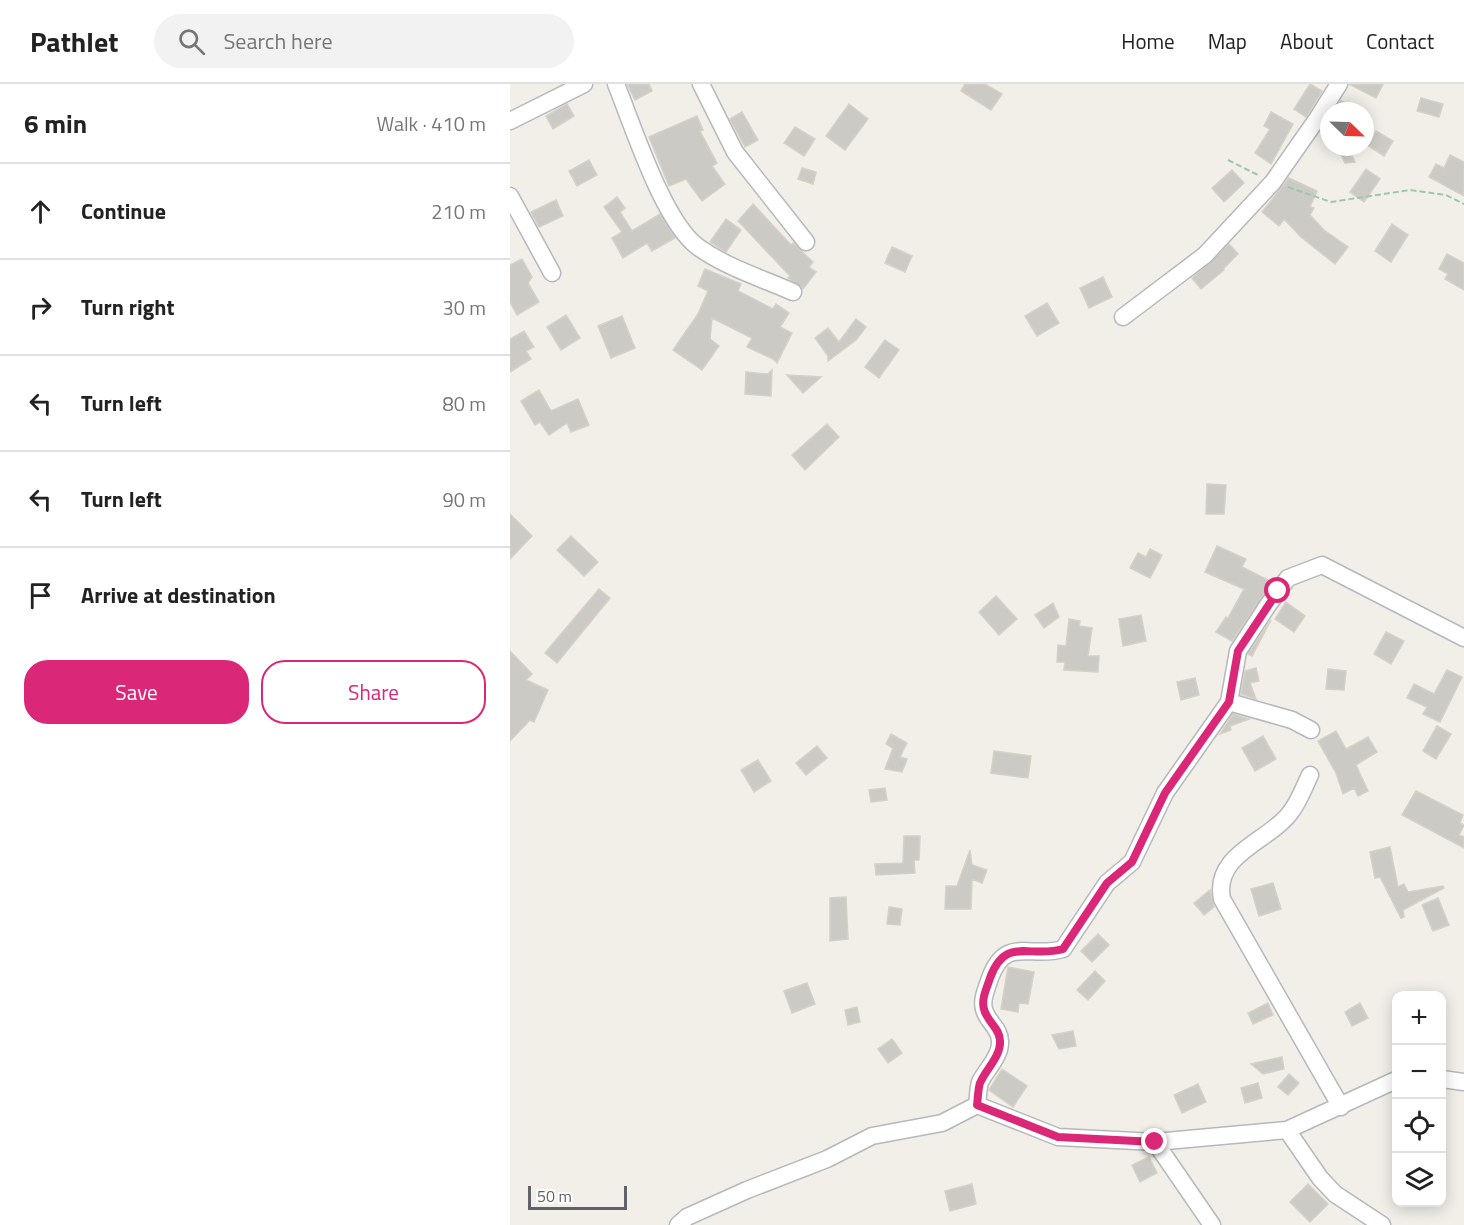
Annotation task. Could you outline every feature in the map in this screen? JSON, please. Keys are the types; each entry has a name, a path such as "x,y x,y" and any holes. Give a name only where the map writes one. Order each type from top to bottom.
{"street":[{"path":"510,121 584,84"},
{"path":"616,84 657,188 695,245 716,259 793,292"},
{"path":"701,84 741,161 806,242"},
{"path":"1123,316 1204,255 1273,182 1339,84"},
{"path":"510,196 552,273"},
{"path":"977,1105 979,1084 1000,1044 999,1032 983,1009 984,996 995,966 1003,956 1014,950 1051,952 1063,949 1107,883 1132,862 1165,793 1229,702 1238,651 1288,578 1322,565 1464,638"},
{"path":"1229,702 1292,720 1311,730"},
{"path":"1310,775 1291,813 1228,865 1219,884 1222,899 1341,1107"},
{"path":"1446,1080 1464,1082"},
{"path":"678,1225 687,1217 747,1190 827,1159 864,1139 942,1123 977,1105 1058,1137 1155,1142 1287,1130 1392,1082"},
{"path":"1287,1130 1320,1178 1335,1194 1382,1225"},
{"path":"1155,1142 1212,1225"}],"path":[{"path":"1228,160 1273,182 1331,202 1410,189 1446,195 1464,204"}],"building":[{"path":"627,84 649,84 652,91 635,100"},
{"path":"965,84 985,84 1002,94 991,110 961,91"},
{"path":"1310,84 1322,91 1306,117 1294,109"},
{"path":"1349,84 1383,84 1376,98"},
{"path":"1421,98 1443,104 1439,117 1417,111"},
{"path":"567,104 574,116 553,129 546,116"},
{"path":"849,104 868,119 845,150 826,136"},
{"path":"742,112 758,140 745,147 730,119"},
{"path":"1271,112 1293,124 1271,164 1255,153 1270,129 1264,126"},
{"path":"697,116 703,130 700,131 717,163 712,166 725,184 702,201 686,179 669,186 649,137"},
{"path":"795,127 815,139 804,156 784,143"},
{"path":"1376,131 1393,141 1384,156 1374,150"},
{"path":"1450,155 1464,162 1464,196 1429,177 1436,164 1444,168"},
{"path":"1342,156 1352,156 1355,162 1345,163"},
{"path":"589,160 597,175 577,186 569,171"},
{"path":"802,168 816,172 813,184 798,179"},
{"path":"1366,169 1380,179 1364,202 1350,192"},
{"path":"1232,170 1244,183 1224,202 1212,188"},
{"path":"1289,178 1317,191 1310,207 1314,208 1310,215 1324,230 1348,247 1335,264 1301,237 1284,219 1279,226 1262,212"},
{"path":"617,197 625,208 620,212 632,231 660,214 675,238 652,251 647,243 623,258 612,238 622,232 604,207"},
{"path":"556,200 563,216 539,227 531,212"},
{"path":"753,204 791,245 793,243 813,262 809,267 816,272 803,289 788,278 790,276 738,221"},
{"path":"726,219 741,230 726,252 710,242"},
{"path":"1392,224 1408,235 1391,262 1375,251"},
{"path":"1229,244 1238,254 1224,270 1201,289 1192,278"},
{"path":"892,247 912,256 905,272 885,263"},
{"path":"1447,254 1464,263 1464,290 1445,279 1448,274 1439,269"},
{"path":"522,259 532,277 528,283 539,302 517,315 510,302 510,265"},
{"path":"705,269 741,284 738,291 773,309 776,304 789,313 780,327 792,333 777,363 747,347 752,338 712,318 710,339 719,346 702,370 673,350 698,314 708,291 698,286"},
{"path":"1103,277 1112,297 1089,308 1080,288"},
{"path":"1047,303 1059,323 1037,336 1025,316"},
{"path":"566,315 580,338 561,350 547,327"},
{"path":"622,316 635,348 611,358 598,326"},
{"path":"856,319 866,327 856,340 828,361 828,356 815,338 828,328 839,342"},
{"path":"524,331 534,347 526,351 531,359 510,372 510,339"},
{"path":"885,340 899,350 879,378 865,367"},
{"path":"772,370 771,396 745,394 746,372 768,374"},
{"path":"787,375 821,377 803,393"},
{"path":"539,390 551,411 578,399 589,425 571,432 567,423 549,435 540,422 535,425 521,401"},
{"path":"827,424 839,437 805,470 792,455"},
{"path":"1207,484 1226,485 1224,514 1206,514"},
{"path":"510,514 532,536 510,559"},
{"path":"571,536 598,562 584,576 557,550"},
{"path":"1217,546 1246,559 1242,567 1272,582 1232,641 1216,632 1226,617 1228,618 1244,589 1205,572"},
{"path":"1150,549 1162,555 1150,578 1130,568 1138,553 1146,557"},
{"path":"599,589 610,598 557,663 545,653"},
{"path":"996,596 1017,619 999,635 979,612"},
{"path":"1286,602 1305,616 1294,632 1275,619"},
{"path":"1053,603 1059,617 1044,628 1035,615"},
{"path":"1141,615 1146,641 1123,646 1119,619"},
{"path":"1069,619 1080,621 1079,626 1092,628 1088,656 1099,656 1098,672 1064,670 1065,662 1057,662 1058,645 1066,646"},
{"path":"1271,620 1252,656 1248,654"},
{"path":"1386,632 1404,641 1391,664 1374,654"},
{"path":"510,651 532,674 526,680 548,690 534,722 530,720 510,741"},
{"path":"1256,668 1259,681 1250,683 1256,699 1241,694 1245,671"},
{"path":"1328,669 1346,671 1344,690 1326,689"},
{"path":"1447,670 1462,677 1440,722 1423,714 1427,707 1407,698 1414,684 1434,694"},
{"path":"1195,678 1199,695 1181,700 1177,682"},
{"path":"1233,714 1249,719 1230,726 1231,730 1220,734"},
{"path":"1437,726 1451,734 1436,759 1423,751"},
{"path":"1336,731 1346,749 1368,737 1377,752 1356,765 1368,791 1358,796 1354,788 1343,794 1336,773 1318,741"},
{"path":"891,734 907,743 900,757 907,759 902,772 885,769 893,748 886,744"},
{"path":"1263,736 1276,759 1255,771 1242,748"},
{"path":"817,746 827,758 806,775 796,763"},
{"path":"994,751 1031,756 1028,778 991,773"},
{"path":"758,760 771,781 754,792 741,770"},
{"path":"885,788 887,800 871,802 869,790"},
{"path":"1416,791 1463,815 1460,823 1464,825 1459,835 1464,837 1464,848 1402,815"},
{"path":"904,836 920,836 919,860 914,860 915,873 876,875 875,864 903,863"},
{"path":"1390,847 1398,887 1404,884 1408,892 1443,886 1444,888 1403,910 1404,917 1401,918 1380,877 1375,878 1370,852"},
{"path":"970,850 972,865 987,870 982,883 972,879 971,909 945,909 946,886 957,886"},
{"path":"1273,883 1281,909 1259,916 1251,889"},
{"path":"1210,890 1214,907 1204,915 1194,903"},
{"path":"846,897 848,939 830,941 830,898"},
{"path":"1438,898 1449,925 1433,931 1422,905"},
{"path":"889,907 902,909 900,925 887,924"},
{"path":"1098,934 1109,945 1092,962 1081,951"},
{"path":"1008,967 1034,972 1028,1004 1019,1003 1018,1012 1001,1009"},
{"path":"1095,971 1105,981 1088,1000 1077,990"},
{"path":"807,983 815,1004 792,1013 784,991"},
{"path":"1268,1003 1273,1015 1253,1024 1248,1013"},
{"path":"1360,1003 1368,1018 1352,1026 1345,1012"},
{"path":"857,1007 860,1022 848,1025 845,1010"},
{"path":"1073,1031 1076,1046 1059,1049 1052,1035"},
{"path":"892,1039 902,1053 888,1063 878,1049"},
{"path":"1282,1057 1284,1069 1263,1074 1251,1064"},
{"path":"1002,1069 1027,1086 1013,1107 989,1090"},
{"path":"1289,1074 1299,1083 1288,1095 1278,1087"},
{"path":"1258,1083 1262,1098 1245,1103 1241,1088"},
{"path":"1198,1084 1206,1102 1182,1113 1174,1095"},
{"path":"1149,1157 1157,1173 1140,1182 1132,1165"},
{"path":"972,1184 976,1204 950,1211 945,1191"},
{"path":"1308,1184 1328,1204 1310,1222 1290,1202"}],"route":[{"path":"1155,1142 1058,1137 1003,1118 977,1105 979,1084 1000,1044 999,1032 983,1009 984,996 995,966 1003,956 1014,950 1051,952 1063,949 1107,883 1132,862 1165,793 1229,702 1238,651 1260,622 1278,591"}]}
